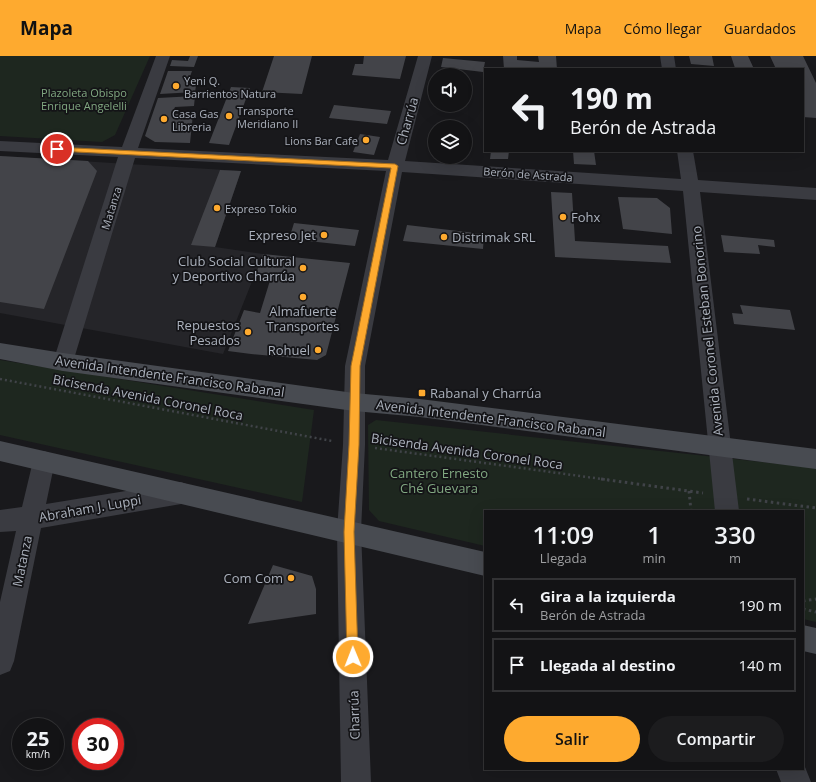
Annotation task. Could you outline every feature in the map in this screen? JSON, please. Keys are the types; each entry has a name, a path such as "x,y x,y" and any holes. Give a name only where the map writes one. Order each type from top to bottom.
{"main road":[{"name":"Avenida Intendente Francisco Rabanal","path":"0,351 63,362 354,402 420,408 720,448 816,459"},
{"path":"0,451 484,564"},
{"path":"804,638 816,641"}],"street":[{"name":"Matanza","path":"63,362 128,153 163,56"},
{"name":"Charrúa","path":"356,782 349,532 354,445 355,366 395,166 425,56"},
{"path":"667,56 669,68"},
{"name":"Berón de Astrada","path":"0,146 395,166 816,194"},
{"name":"Avenida Coronel Esteban Bonorino","path":"685,152 691,185 726,504"},
{"name":"Matanza","path":"0,661 44,461"},
{"name":"Abraham J. Luppi","path":"0,521 32,518 181,492"},
{"path":"791,770 796,782"}],"path":[{"name":"Bicisenda Avenida Coronel Roca","path":"0,378 354,445 689,490 726,504 816,508"},
{"path":"689,490 691,510"},
{"path":"804,601 816,599"},
{"path":"804,609 816,612"}],"shaded area":[{"path":"0,156 241,171 215,247 263,254 223,354 0,313"}],"green space":[{"name":"Plazoleta Obispo Enrique Angelelli","path":"0,56 150,56 115,135 102,142 0,136"},
{"path":"0,360 314,410 302,502 0,435"},
{"name":"Cantero Ernesto Ché Guevara","path":"376,420 816,468 816,622 804,619 804,510 484,510 484,546 379,521 369,510 368,425"}],"building":[{"path":"190,56 198,56 194,67 170,66 172,60 188,61"},
{"path":"274,56 312,56 302,94 262,92"},
{"path":"364,56 406,56 400,79 352,75 355,64 363,64"},
{"path":"503,56 517,56 517,60 539,62 538,56 556,56 557,68 504,68"},
{"path":"689,56 712,56 714,66 691,64"},
{"path":"731,56 748,56 754,68 735,68"},
{"path":"770,56 803,56 816,83 816,118 804,117 804,68 776,68"},
{"path":"443,58 485,62 483,72 472,71 472,68 441,67"},
{"path":"168,71 192,71 187,85 196,86 195,92 160,94"},
{"name":"Transporte Meridiano II","path":"231,87 250,88 229,145 209,143"},
{"path":"195,96 194,106 175,107 172,114 193,114 190,143 155,142 145,136 158,98"},
{"path":"334,105 391,111 387,124 329,118"},
{"path":"360,134 380,137 374,155 353,152"},
{"path":"491,152 509,152 508,159 490,159"},
{"path":"573,152 594,152 596,165 574,164"},
{"path":"0,156 88,161 97,171 44,309 0,302"},
{"name":"Expreso Tokio","path":"220,170 241,171 215,247 191,245"},
{"name":"Fohx","path":"551,192 572,193 575,241 668,246 671,263 555,257"},
{"path":"618,197 657,198 670,208 672,234 623,229"},
{"name":"Expreso Jet","path":"294,223 359,230 355,246 289,239"},
{"name":"Distrimak SRL","path":"407,225 484,234 483,249 403,241"},
{"path":"721,235 774,240 775,247 758,245 760,254 724,252"},
{"path":"263,254 350,263 326,355 317,360 228,351 244,310 260,313 272,274 256,273"},
{"path":"740,305 790,310 795,330 734,324 732,313 743,314"},
{"path":"273,565 312,576 316,589 316,614 248,624"}],"place":[{"name":"Yeni Q. Barrientos Natura","path":"176,86"},
{"name":"Transporte Meridiano II","path":"229,116"},
{"name":"Casa Gas Libreria","path":"164,119"},
{"name":"Lions Bar Cafe","path":"366,140"},
{"name":"Expreso Tokio","path":"217,208"},
{"name":"Fohx","path":"563,217"},
{"name":"Expreso Jet","path":"324,235"},
{"name":"Distrimak SRL","path":"444,237"},
{"name":"Club Social Cultural y Deportivo Charrúa","path":"303,268"},
{"name":"Almafuerte Transportes","path":"303,297"},
{"name":"Repuestos Pesados","path":"248,332"},
{"name":"Rohuel","path":"318,350"},
{"name":"Rabanal y Charrúa","path":"422,393"},
{"name":"Com Com","path":"291,578"}],"route":[{"path":"57,149 395,166 355,366 354,445 349,532 353,657"}]}
